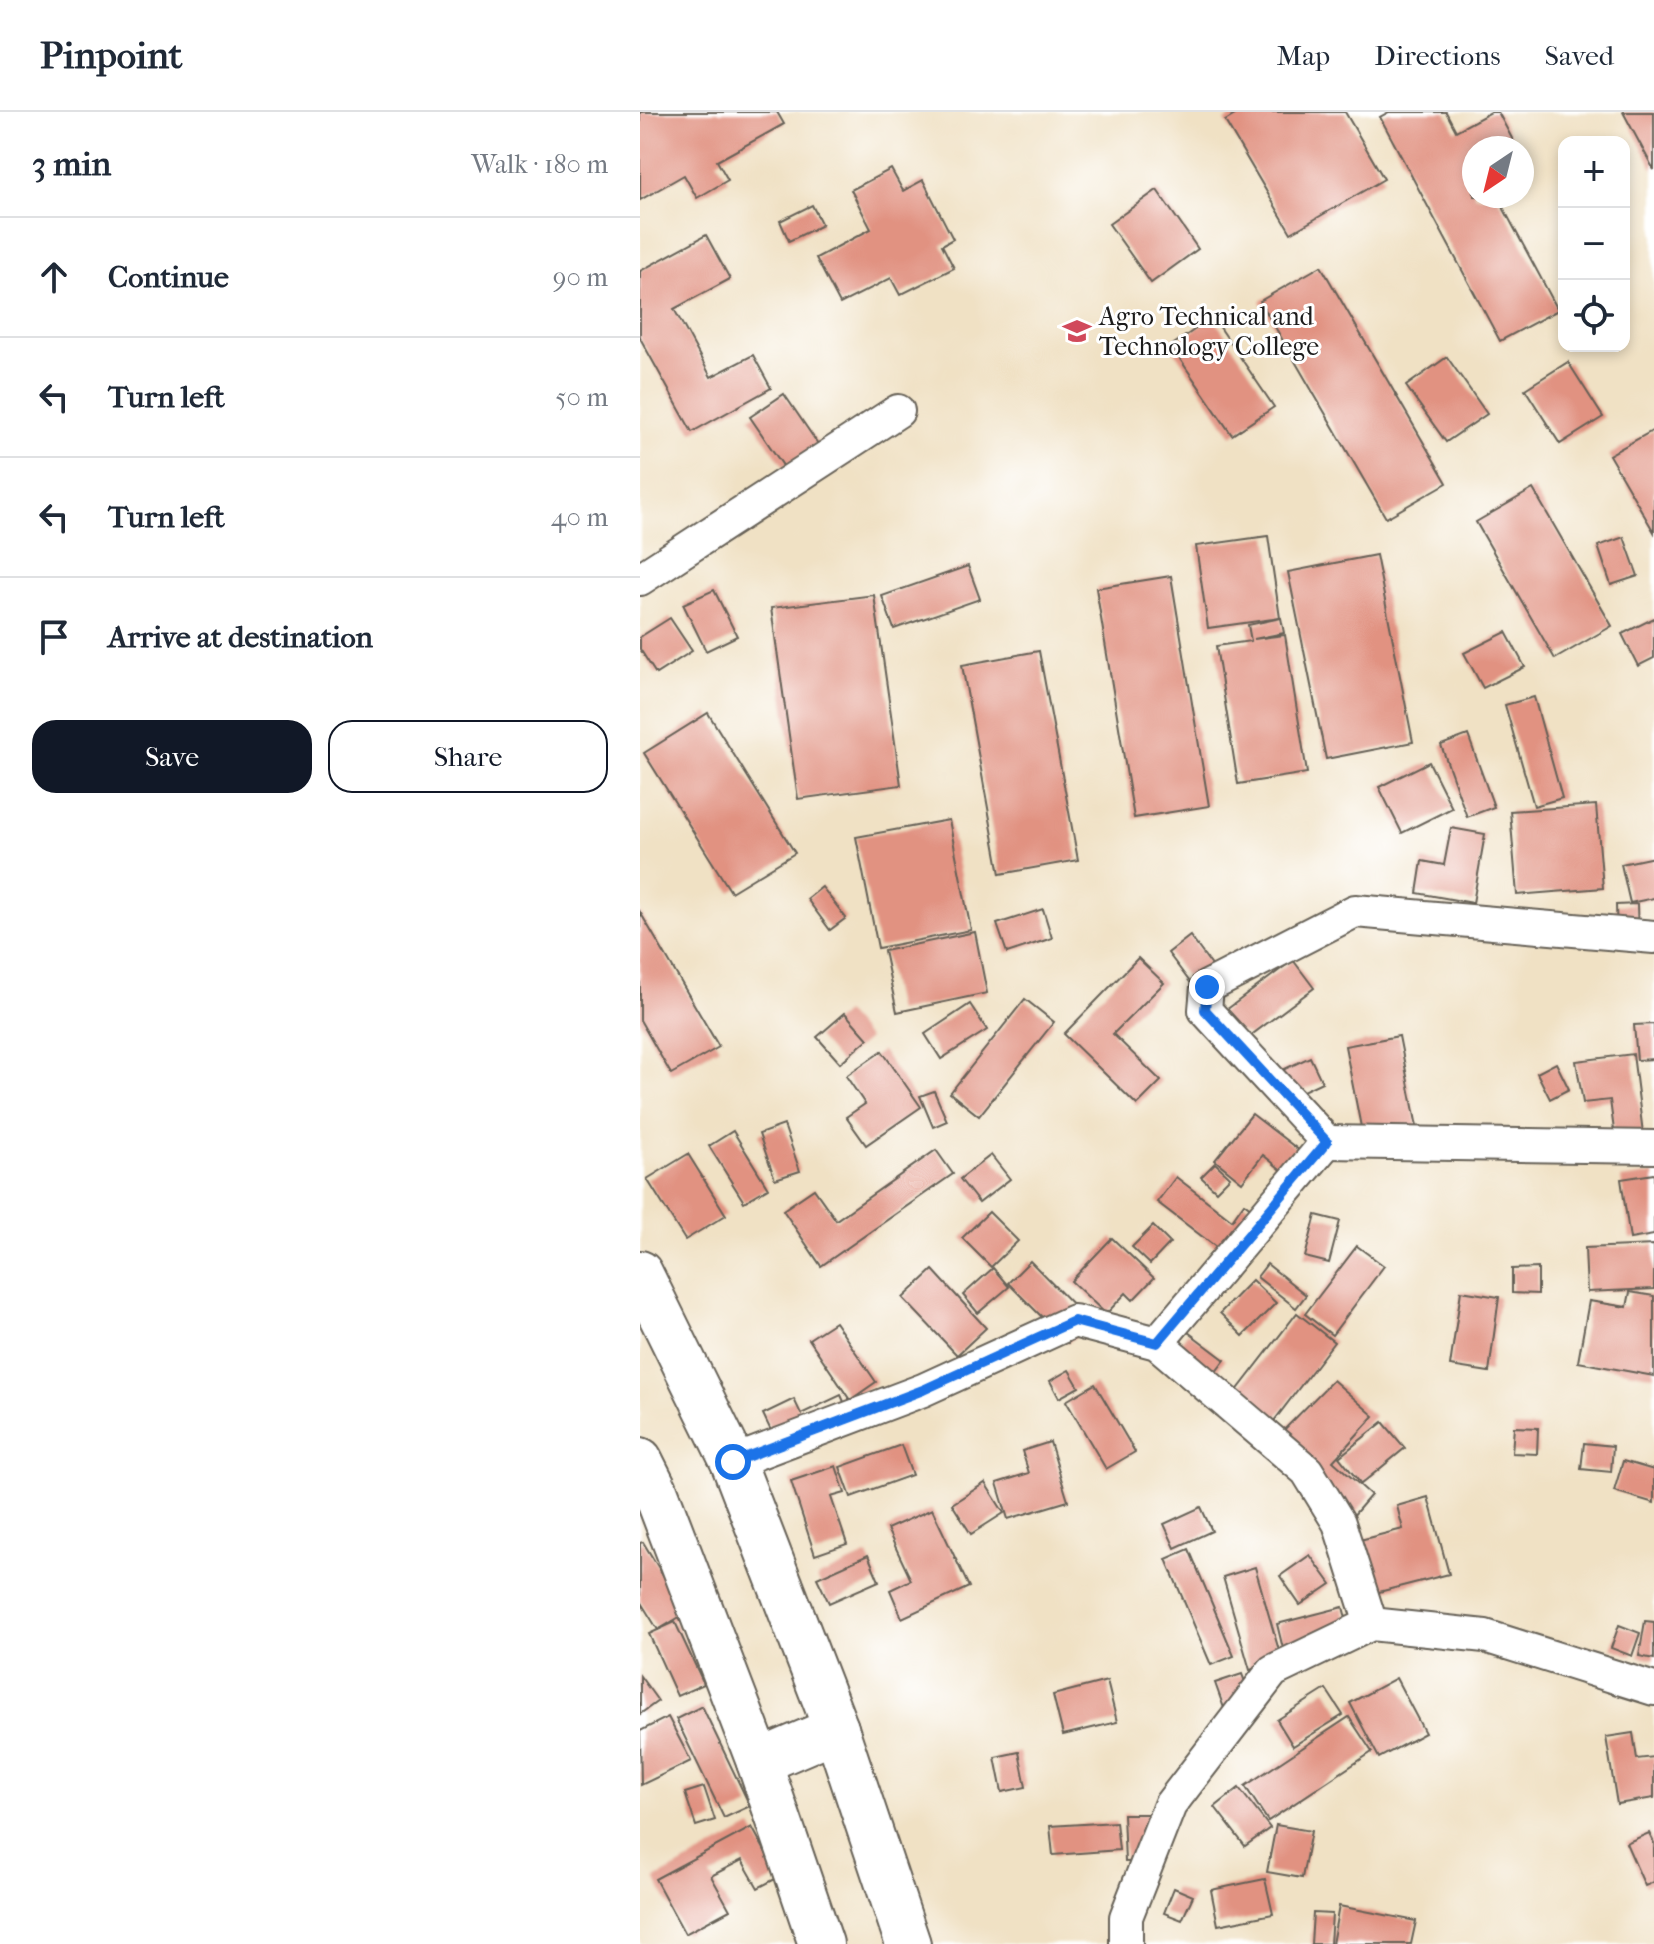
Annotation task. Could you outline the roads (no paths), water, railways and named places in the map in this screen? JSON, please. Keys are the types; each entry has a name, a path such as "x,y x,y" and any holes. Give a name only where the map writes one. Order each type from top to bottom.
{"highway":[{"path":"640,1273 733,1462 836,1729 908,1944"},
{"path":"640,1460 655,1490 759,1762 821,1944"},
{"path":"759,1762 836,1729"}],"street":[{"path":"640,579 898,411"},
{"path":"1654,937 1355,911 1207,987 1205,1010 1327,1142 1654,1147"},
{"path":"1157,1343 1327,1142"},
{"path":"733,1462 923,1390 1074,1321 1157,1343 1307,1471 1339,1523 1371,1624"},
{"path":"1126,1944 1126,1917 1170,1805 1273,1671 1371,1624 1485,1636 1654,1689"}],"place":[{"name":"Agro Technical and Technology College","path":"1077,331"}]}
